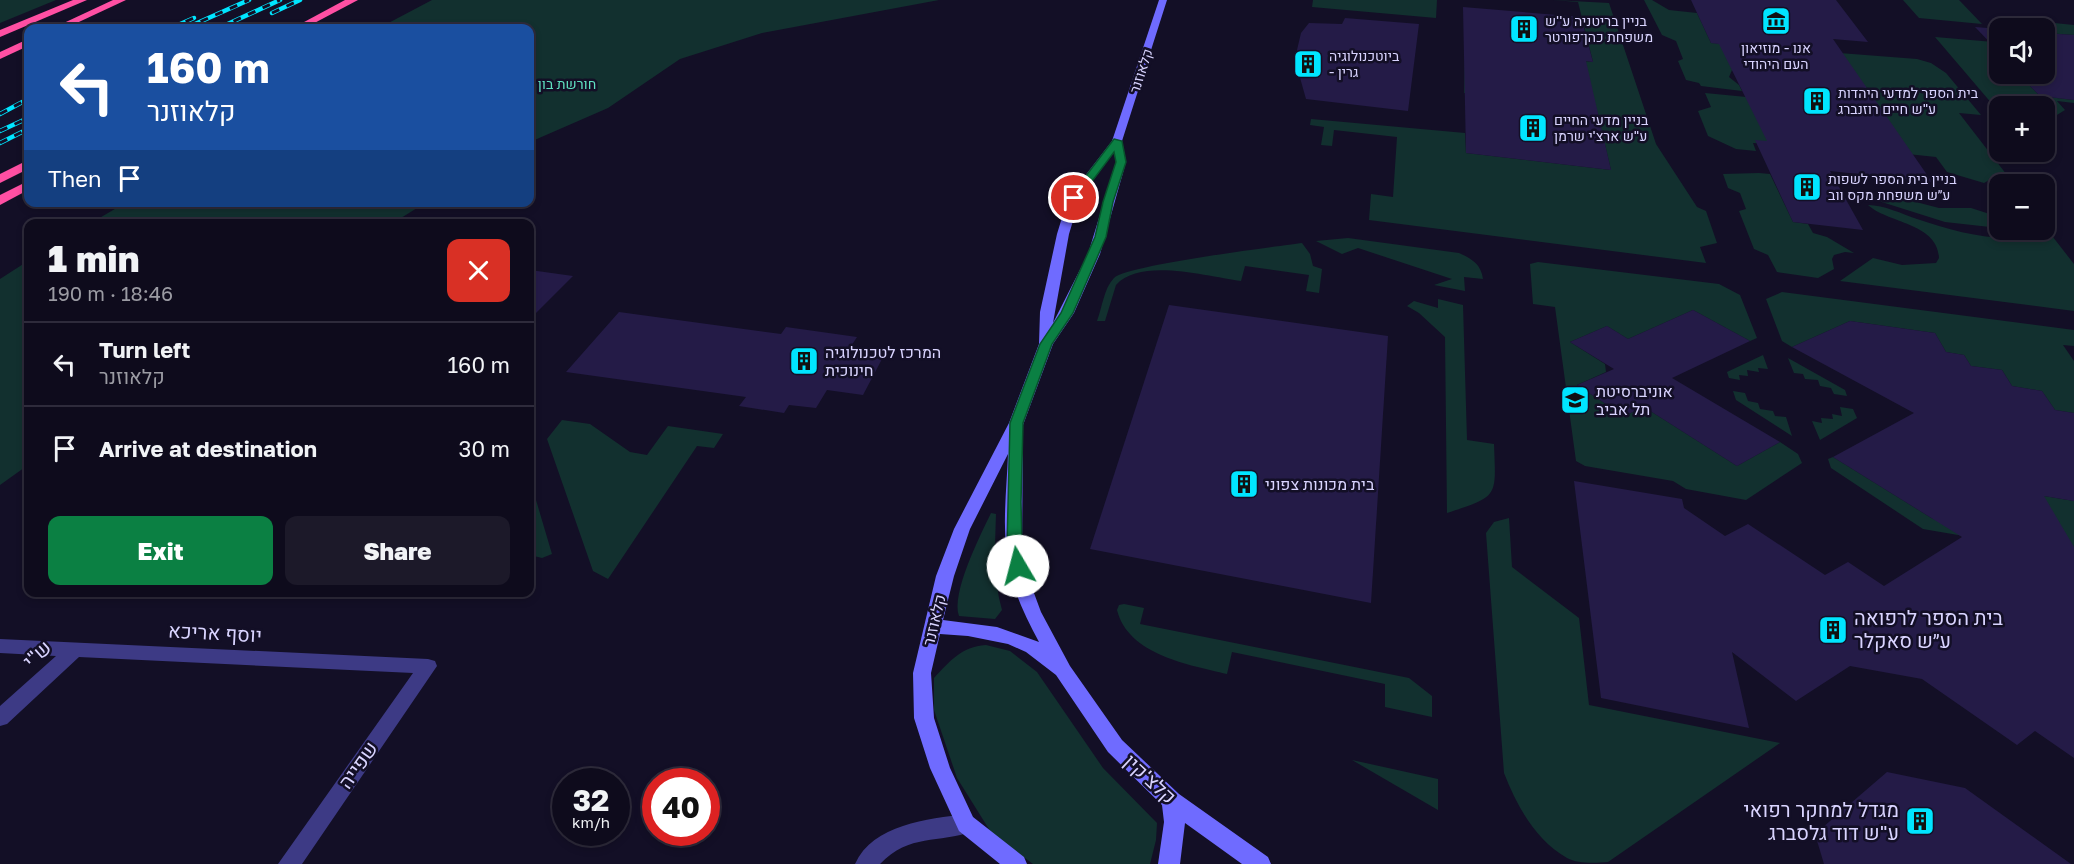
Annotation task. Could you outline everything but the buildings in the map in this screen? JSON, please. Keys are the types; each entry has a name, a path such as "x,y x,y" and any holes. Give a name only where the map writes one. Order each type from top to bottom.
{"highway":[{"path":"24,24 82,0"},
{"path":"67,24 121,0"},
{"path":"306,24 353,0"},
{"path":"314,24 358,0"},
{"path":"0,34 24,24"},
{"path":"0,56 24,44"},
{"path":"0,179 24,166"},
{"path":"0,201 24,187"}],"street":[{"name":"קלאוזנר","path":"1046,344 1047,312 1063,234 1074,198 1117,141 1162,0"},
{"name":"קלאוזנר","path":"966,824 940,768 924,718 922,673 931,628 945,576 962,529 1017,423 1046,344 1067,313 1100,237 1121,162 1117,141"},
{"name":"קלאוזנר","path":"1017,423 1014,547 1022,585 1032,612 1063,671"},
{"path":"931,628 947,626 975,630 1031,645 1063,671"},
{"name":"יוסף אריכא","path":"0,646 428,666"},
{"name":"ש\"י","path":"0,718 77,648"},
{"name":"שפייה","path":"289,864 428,666"},
{"name":"קלצ'קין","path":"1063,671 1114,746 1172,801 1260,864"},
{"path":"1169,864 1175,822 1172,801"},
{"path":"866,864 900,836 917,829 966,824 1016,864"}],"green space":[{"path":"0,0 56,0 0,23"},
{"name":"חורשת בון","path":"432,0 939,0 762,33 680,59 608,108 534,140 534,24 387,24"},
{"path":"1313,0 1437,0 1436,18 1312,7"},
{"path":"1553,0 1609,3 1656,144 1697,207 1706,211 1717,243 1700,247 1706,263 1369,220 1371,194 1393,197 1397,137 1334,130 1332,146 1321,145 1324,127 1310,125 1311,119 1465,133 1466,153 1611,170 1596,107 1464,93 1465,49 1593,62 1578,2"},
{"path":"1644,0 1652,0 1669,10 1697,13 1711,43 1917,59 1931,63 1946,73 1981,115 1959,113 1989,152 1989,162 1997,162 2006,174 1989,174 1989,180 1984,183 1947,172 1936,157 1841,147 1753,143 1756,151 1736,149 1708,136 1698,111 1711,107 1705,93 1757,98 1732,70 1729,77 1739,85 1742,91 1701,86 1699,83 1686,80 1678,61 1683,59 1676,41 1662,35"},
{"path":"1903,0 1959,0 1982,24 1919,18"},
{"path":"2055,23 2074,25 2074,35 2055,34"},
{"path":"1935,37 1989,42 1989,84 2028,84 2040,96 1989,96 1989,100"},
{"path":"2055,98 2074,100 2074,103 2057,101 2065,110 2055,116"},
{"path":"1723,174 1770,174 1793,222 1808,224 1813,233 1827,237 1854,253 1845,252 1834,255 1832,259 1834,269 1818,278 1777,272 1768,255 1754,249 1739,211 1746,209 1740,193 1728,188"},
{"path":"1889,195 1939,208 1971,208 1989,214 1989,227 1945,222 1869,198"},
{"path":"1868,205 1887,208 1949,229 1989,237 1989,240 2055,240 2074,264 2074,311 1840,281 1873,258 1902,265 1936,263 1939,258 1936,246 1930,237 1910,225 1876,211"},
{"path":"118,207 419,207 399,219 98,219"},
{"path":"1348,238 1459,253 1475,263 1483,279 1464,277 1465,291 1434,285 1452,279 1358,248 1342,254 1316,241"},
{"path":"1302,243 1310,254 1313,266 1322,269 1319,293 1306,291 1309,275 1245,266 1241,281 1176,271 1141,272 1127,277 1116,285 1105,321 1097,321 1111,282 1125,273 1172,262"},
{"path":"1538,262 1719,284 1740,295 1757,338 1750,341 1693,310 1628,339 1607,326 1570,342 1605,364 1606,372 1577,385 1624,416 1644,407 1737,466 1780,442 1798,454 1802,463 1746,500 1686,489 1673,481 1585,466 1576,461 1555,307 1533,304 1530,264"},
{"path":"24,264 24,468 0,485 0,279"},
{"path":"1782,292 2074,330 2074,346 2063,345 2074,361 2074,413 2055,410 2042,391 2012,386 2002,370 1971,366 1964,355 1946,352 1935,333 1850,321 1792,347 1782,341 1766,299"},
{"path":"1438,299 1463,305 1467,440 1494,444 1495,475 1491,492 1477,503 1447,513 1445,337 1419,313 1407,306 1414,301 1438,308"},
{"path":"1763,355 1768,369 1758,368 1759,372 1747,370 1748,376 1739,375 1740,380 1729,378 1727,372"},
{"path":"1788,358 1845,390 1847,396 1834,394 1831,388 1820,386 1818,380 1805,379 1803,374 1794,373"},
{"path":"1733,391 1745,393 1748,401 1758,403 1760,409 1773,411 1775,416 1786,417 1792,436 1736,400"},
{"path":"1840,407 1853,409 1857,418 1820,440 1812,421 1822,423 1821,418 1833,419 1832,414 1842,416"},
{"path":"562,420 590,424 630,452 647,455 668,426 723,434 714,448 697,446 608,579 593,571 547,439"},
{"path":"1833,457 1933,519 2051,539 2044,496 2074,501 2074,555 1923,529 1831,468 1828,459"},
{"path":"534,498 552,554 542,558 534,556"},
{"path":"991,513 996,514 996,574 1002,610 995,619 959,616 959,593 963,579"},
{"path":"1509,518 1512,567 1579,618 1589,705 1780,743 1608,862 1576,861 1567,858 1545,842 1521,810 1504,773 1486,533 1494,522"},
{"path":"1119,605 1144,608 1140,624 1409,678 1432,696 1432,717 1385,707 1385,684 1232,652 1227,674 1179,662 1147,648 1134,638 1123,625 1117,610"},
{"path":"986,645 1010,651 1037,672 1103,768 1157,823 1156,840 1150,864 1033,864 992,834 957,778 934,710 934,678 963,652"},
{"path":"1352,760 1438,779 1438,810"}],"railway":[{"path":"195,24 249,0"},
{"path":"228,24 280,0"},
{"path":"272,13 300,0"},
{"path":"180,24 194,18"},
{"path":"0,114 24,101"},
{"path":"0,131 24,120"},
{"path":"0,143 24,131"}],"place":[{"name":"אנו - מוזיאון העם היהודי","path":"1776,21"},
{"name":"בניין בריטניה ע''ש משפחת כהן־פורטר","path":"1524,29"},
{"name":"ביוטכנולוגיה - גרין","path":"1308,64"},
{"name":"בית הספר למדעי היהדות ע\"ש חיים רוזנברג","path":"1817,101"},
{"name":"בניין מדעי החיים ע\"ש ארצ'י שרמן","path":"1533,128"},
{"name":"בניין בית הספר לשפות ע״ש משפחת מקס ווב","path":"1807,187"},
{"name":"המרכז לטכנולוגיה חינוכית","path":"804,361"},
{"name":"אוניברסיטת תל אביב","path":"1575,400"},
{"name":"בית מכונות צפוני","path":"1244,484"},
{"name":"בית הספר לרפואה ע״ש סאקלר","path":"1833,630"},
{"name":"מגדל למחקר רפואי ע\"ש דוד גלסברג","path":"1920,821"}],"route":[{"path":"1018,566 1014,547 1013,502 1017,423 1046,344 1067,313 1094,254 1121,162 1117,141 1074,198"}]}
